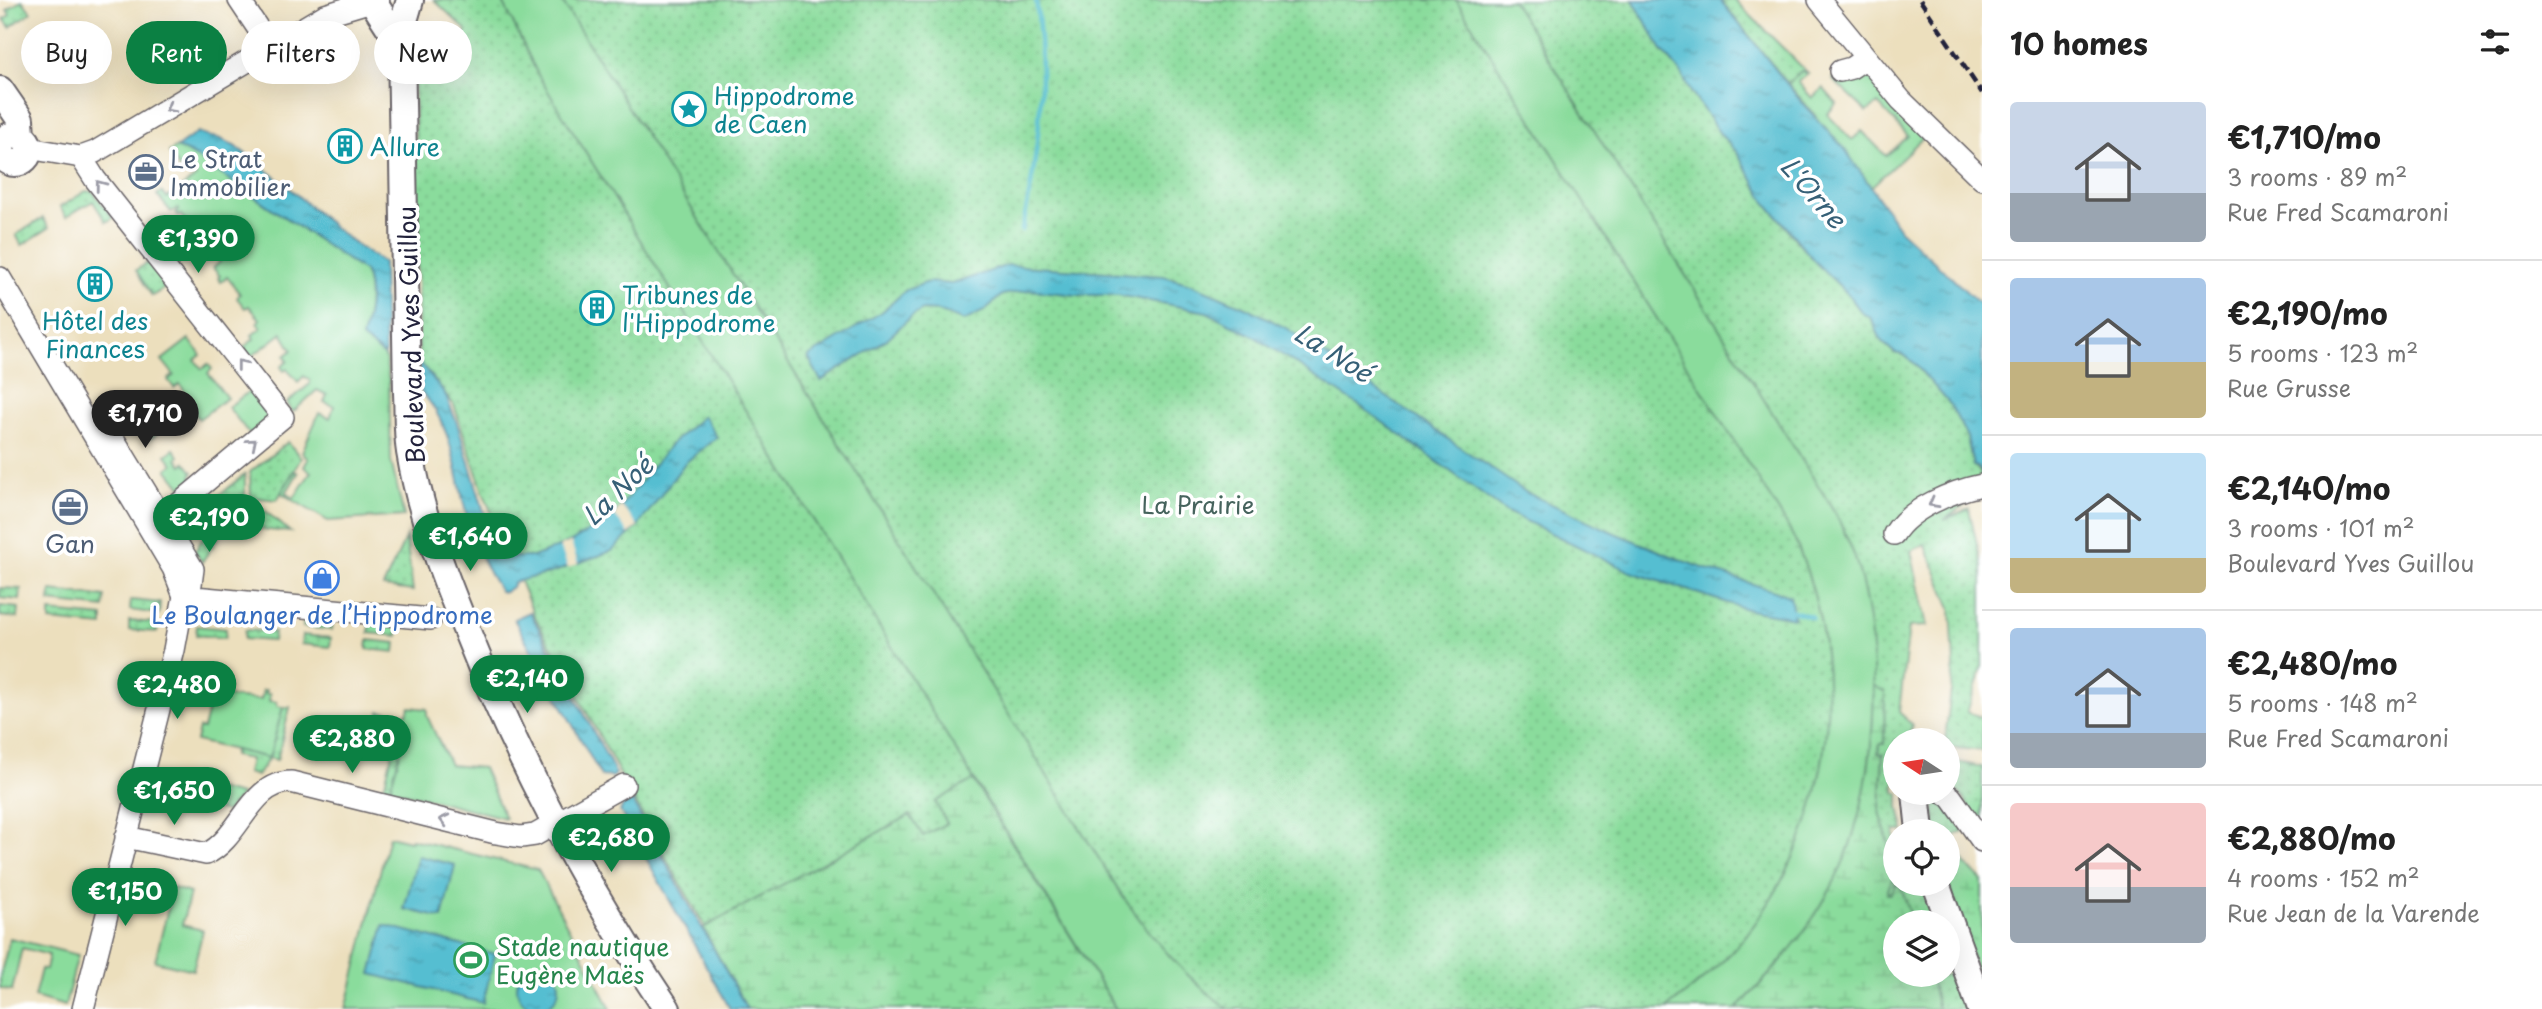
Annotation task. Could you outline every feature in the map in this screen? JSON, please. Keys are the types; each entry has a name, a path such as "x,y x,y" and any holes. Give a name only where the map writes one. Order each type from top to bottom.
{"main road":[{"name":"Boulevard Yves Guillou","path":"389,5 401,46 397,96 399,228 410,449 421,500 437,552 480,666 511,736 571,855 662,1002"},
{"path":"0,90 20,119 9,146"},
{"path":"1940,896 1981,1009"}],"street":[{"path":"239,0 253,21"},
{"path":"1819,0 1901,100 1982,179"},
{"path":"315,21 325,15 389,5"},
{"path":"1840,71 1851,68 1866,58"},
{"path":"9,146 80,157 95,152 241,66"},
{"path":"80,157 283,417 162,518"},
{"path":"0,278 173,568 184,596"},
{"path":"83,1009 174,650 184,596 191,583 193,569 99,415"},
{"path":"1894,534 1897,528 1940,498 1981,485"},
{"path":"184,596 431,619"},
{"path":"126,836 206,854 221,844 264,792 281,782 302,784 529,837 624,785"},
{"path":"1957,805 1982,841"}],"green space":[{"path":"22,0 31,12 10,27 4,19 10,15 7,10"},
{"name":"La Prairie","path":"434,0 1633,0 1662,50 1682,74 1691,92 1721,135 1736,151 1766,202 1862,313 1871,318 1882,342 1914,363 1950,404 1967,437 1973,466 1980,473 1982,492 1944,520 1969,509 1982,566 1982,668 1967,712 1982,717 1982,751 1960,748 1960,728 1946,728 1954,666 1951,608 1925,544 1911,551 1927,626 1909,627 1899,712 1912,724 1911,728 1883,728 1883,805 1899,805 1902,819 1883,819 1883,896 1926,896 1932,910 1883,910 1883,987 1959,987 1967,1009 752,1009 658,844 534,615 483,492 454,405 419,361 414,84 472,84 472,21 456,21"},
{"path":"502,0 561,0 1123,897 1185,972 1229,1009 1116,1009 538,75"},
{"path":"1456,0 1512,0 1836,514 1855,558 1870,630 1873,669 1870,748 1865,787 1856,824 1836,879 1812,920 1784,958 1736,1009 1666,1009 1730,954 1770,902 1794,855 1812,805 1823,754 1827,701 1824,648 1814,596 1797,545 1782,517"},
{"path":"1720,0 1735,0 1807,72 1801,71 1788,84"},
{"path":"1801,71 1808,73 1798,82 1812,98 1823,88 1837,104 1827,114 1852,140 1862,131 1886,156 1908,136 1878,104 1867,112 1833,80 1841,79 1845,85 1865,73 1925,136 1871,187 1843,148 1788,84"},
{"path":"177,147 196,157 365,272 368,305 362,338 385,356 389,381 391,461 404,516 328,521 281,493 295,471 298,473 286,493 294,498 311,472 304,467 308,459 302,452 319,413 330,418 334,406 324,402 327,395 317,390 293,412 287,403 310,384 310,381 304,376 298,382 287,369 284,371 281,367 288,361 285,356 292,350 282,333 251,357 243,348 254,339 252,335 261,328 257,323 260,319 249,306 245,308 237,298 240,294 227,277 221,282 218,278 220,276 213,268 220,262 212,251 202,258 197,253 206,246 181,215 176,213 178,208 171,212 157,195 161,192 167,198 196,177 187,164 179,169 169,152"},
{"path":"86,191 93,192 113,218 106,222 93,201 66,217 60,207"},
{"path":"43,218 49,228 22,245 16,235"},
{"path":"149,262 168,286 152,296 136,270"},
{"path":"189,339 201,355 195,360 202,369 208,364 212,369 208,373 227,398 199,419 194,413 180,423 176,419 150,439 143,430 183,399 188,406 192,403 180,384 174,388 168,380 174,375 162,360"},
{"path":"250,391 268,414 268,420 250,435 228,407"},
{"path":"288,442 301,458 277,500 251,497 250,472"},
{"path":"174,449 179,456 177,459 182,465 185,462 193,472 193,479 182,488 167,469 173,464 166,455"},
{"path":"245,474 245,497 202,562 195,551 213,521 218,521 220,495"},
{"path":"251,499 290,532 234,527"},
{"path":"406,537 413,591 383,587"},
{"path":"0,588 21,589 20,600 0,598"},
{"path":"51,591 105,597 104,608 50,602"},
{"path":"131,600 160,603 159,614 130,610"},
{"path":"0,606 19,608 18,618 0,616"},
{"path":"199,607 228,610 227,620 198,617"},
{"path":"248,611 277,614 275,624 247,621"},
{"path":"50,612 103,617 103,626 50,621"},
{"path":"304,617 333,620 332,630 303,627"},
{"path":"129,621 158,623 157,632 129,630"},
{"path":"370,623 399,626 398,636 369,633"},
{"path":"197,626 226,629 225,638 196,635"},
{"path":"245,630 274,632 273,641 244,639"},
{"path":"302,635 331,638 330,647 301,644"},
{"path":"368,640 396,643 395,652 367,649"},
{"path":"1873,685 1885,692 1883,744 1880,744 1878,753 1883,754 1880,811 1883,823 1883,896 1904,896 1909,910 1883,910 1883,987 1933,987 1938,1009 1736,1009 1769,974 1797,938 1821,901 1841,862 1856,822 1866,779 1872,733"},
{"path":"210,688 217,689 217,696 261,700 263,690 266,690 266,694 270,694 269,701 277,702 277,706 283,707 269,758 196,741 199,728 203,729 212,693 209,692"},
{"path":"283,707 290,707 277,760 269,758"},
{"path":"409,707 427,709 427,716 450,765 483,768 505,818 390,789 406,732 377,725 380,711 407,714"},
{"path":"398,730 406,732 390,789 384,787"},
{"path":"234,750 269,758 257,776 247,773 250,759 233,756"},
{"path":"1960,762 1982,767 1982,826 1960,794"},
{"path":"973,780 1116,1009 747,1009 703,928 910,815 923,836 947,823 935,802"},
{"path":"189,782 241,795 226,812 198,805 197,808 183,805"},
{"path":"1936,805 1945,805 1955,819 1935,819"},
{"name":"Stade nautique Eugène Maës","path":"389,836 538,870 611,1009 346,1009"},
{"path":"1960,855 1982,881 1982,989 1960,921 1960,910 1956,910 1952,896 1960,896"},
{"path":"173,888 190,893 182,925 203,930 193,970 155,961"},
{"path":"10,938 78,955 65,1006 34,997 41,969 46,970 49,955 22,948 12,991 0,988 0,976"}],"water":[{"name":"L'Orne","path":"1633,0 1720,0 1804,105 1844,148 1902,232 1982,306 1982,472 1973,466 1967,437 1950,404 1914,363 1882,342 1871,318 1862,313 1848,294 1816,263 1766,202 1736,151 1721,135 1691,92 1682,74 1662,50"},
{"path":"198,132 223,140 241,150 338,231 383,262 385,356 362,338 369,297 365,272 196,157 177,147"},
{"path":"1008,265 1164,276 1191,284 1250,309 1286,328 1527,493 1694,565 1790,596 1794,618 1749,610 1631,572 1505,511 1363,408 1252,335 1207,312 1118,295 1076,295 1030,290 1002,295 984,311 964,321 938,311 923,310 887,339 821,381 808,357 883,311 906,290 928,282 952,284"},
{"path":"419,361 445,394 457,423 493,541 504,554 513,557 533,557 571,542 614,515 671,444 703,416 717,437 685,463 638,526 612,551 554,572 514,582 505,592 500,591 473,537 447,435 432,405 421,392"},
{"path":"530,612 616,774 613,777 601,776 514,619"},
{"path":"626,801 632,801 747,1009 730,1009 620,811"},
{"path":"418,856 455,865 442,918 404,909"},
{"path":"384,925 495,954 483,1003 371,974"},
{"path":"538,966 553,972 559,987 553,1002 538,1008 523,1002 517,987 523,972"}],"pier":[{"path":"621,506 638,526 629,534 614,515"},
{"path":"571,542 578,564 568,568 560,546"}],"waterway":[{"path":"1022,230 1040,115 1041,57 1036,0"},
{"name":"La Noé","path":"1790,610 1812,617"}],"railway":[{"path":"1920,0 1982,93"}],"place":[{"name":"Hippodrome de Caen","path":"689,109"},
{"name":"Allure","path":"345,146"},
{"name":"Le Strat Immobilier","path":"146,172"},
{"name":"Hôtel des Finances","path":"95,284"},
{"name":"Tribunes de l'Hippodrome","path":"597,308"},
{"name":"Gan","path":"70,507"},
{"name":"Le Boulanger de l’Hippodrome","path":"322,578"},
{"name":"Stade nautique Eugène Maës","path":"471,960"}]}
